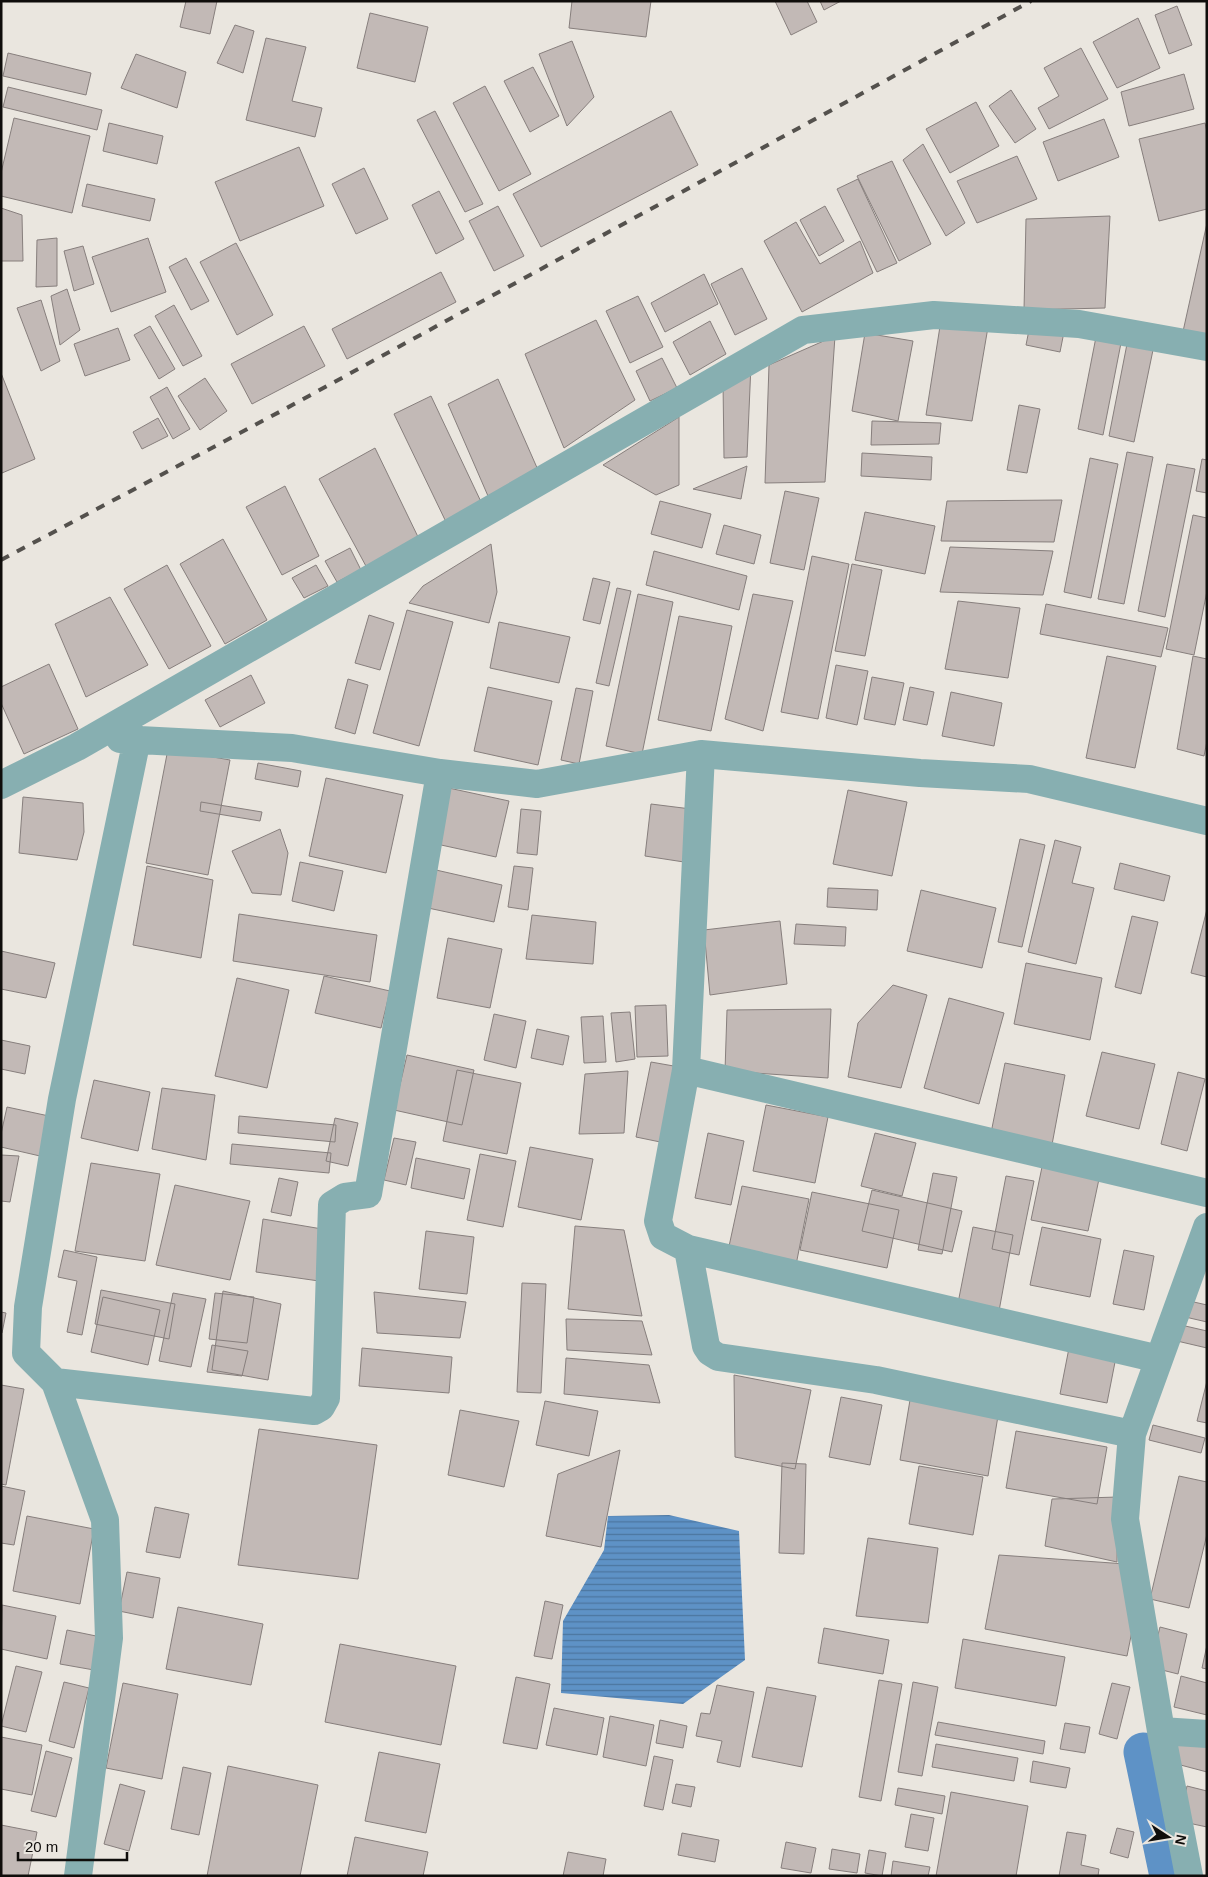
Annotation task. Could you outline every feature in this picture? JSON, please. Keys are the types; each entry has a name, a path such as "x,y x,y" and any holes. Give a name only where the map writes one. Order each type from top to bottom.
{"street":[{"path":"1,785 77,747 803,330 934,315 1079,324 1207,347"},
{"path":"77,747 91,741 137,739 292,748 440,773 537,784 701,754 1030,779 1207,821"},
{"path":"78,1876 110,1638 105,1520 55,1382 26,1353 28,1307 64,1090 137,739"},
{"path":"701,754 686,1070 658,1220 663,1236 688,1249 1159,1359"},
{"path":"55,1382 314,1411 321,1407 326,1398 332,1205 345,1197 368,1194 440,773"},
{"path":"686,1070 1207,1192"},
{"path":"1189,1876 1161,1731 1125,1519 1126,1480 1132,1434 1207,1227"},
{"path":"688,1249 706,1346 710,1352 718,1357 876,1380 1132,1434"},
{"path":"1161,1731 1207,1734"}],"water":[{"path":"669,1515 739,1531 745,1660 683,1704 561,1693 563,1621 604,1550 608,1516"}],"building":[{"path":"186,1 217,1 210,34 180,27"},
{"path":"572,1 651,1 646,37 569,28"},
{"path":"775,1 807,1 817,22 791,35"},
{"path":"820,1 841,1 824,10"},
{"path":"1177,6 1192,45 1169,54 1155,15"},
{"path":"370,13 428,27 415,82 357,68"},
{"path":"1138,18 1160,68 1117,88 1093,42"},
{"path":"235,25 254,31 243,73 217,63"},
{"path":"266,38 306,47 292,101 322,108 315,137 246,120"},
{"path":"572,41 594,97 567,126 539,54"},
{"path":"1081,48 1108,99 1049,129 1038,108 1059,96 1044,68"},
{"path":"8,53 91,73 86,95 3,76"},
{"path":"136,54 186,72 177,108 121,88"},
{"path":"533,67 559,116 530,132 504,81"},
{"path":"1184,74 1194,109 1129,126 1121,92"},
{"path":"485,86 531,174 499,191 453,103"},
{"path":"8,87 102,110 97,130 3,107"},
{"path":"1011,90 1036,129 1015,143 989,106"},
{"path":"976,102 999,146 950,173 926,129"},
{"path":"435,111 483,204 465,212 417,120"},
{"path":"671,111 698,165 541,247 513,194"},
{"path":"14,118 90,136 72,213 1,196 1,173"},
{"path":"1104,119 1119,157 1058,181 1043,142"},
{"path":"109,123 163,136 157,164 103,151"},
{"path":"1205,123 1207,132 1207,209 1159,221 1139,139"},
{"path":"923,144 965,223 946,236 903,160"},
{"path":"299,147 324,206 240,241 215,182"},
{"path":"1017,156 1037,199 977,223 957,181"},
{"path":"892,161 931,244 899,261 857,176"},
{"path":"364,168 388,219 356,234 332,184"},
{"path":"858,179 897,263 877,272 837,189"},
{"path":"87,184 155,199 150,221 82,206"},
{"path":"439,191 464,239 436,254 412,205"},
{"path":"498,206 524,256 494,271 469,221"},
{"path":"825,206 844,241 819,256 800,220"},
{"path":"1,208 22,215 23,261 1,261"},
{"path":"1110,216 1105,308 1024,310 1026,219"},
{"path":"796,222 820,264 860,241 873,273 802,312 764,241"},
{"path":"1207,223 1207,342 1182,336"},
{"path":"57,238 57,286 36,287 37,240"},
{"path":"148,238 166,292 111,312 92,257"},
{"path":"236,243 273,315 237,335 200,262"},
{"path":"83,246 94,284 74,291 64,251"},
{"path":"186,258 209,301 191,310 169,267"},
{"path":"742,268 767,319 735,335 711,284"},
{"path":"441,272 456,302 347,359 332,329"},
{"path":"704,274 718,304 665,332 651,303"},
{"path":"67,289 80,330 60,345 51,296"},
{"path":"638,296 663,347 630,363 606,311"},
{"path":"41,300 60,361 41,371 17,308"},
{"path":"174,305 202,356 183,366 155,316"},
{"path":"596,320 635,400 564,448 525,354"},
{"path":"941,320 988,327 972,421 926,415"},
{"path":"710,321 726,354 690,375 673,342"},
{"path":"1030,325 1064,332 1060,352 1026,345"},
{"path":"150,326 175,369 159,379 134,335"},
{"path":"304,326 325,366 252,404 231,364"},
{"path":"118,328 130,360 85,376 74,344"},
{"path":"865,333 913,341 898,421 852,411"},
{"path":"835,336 825,482 765,483 769,365"},
{"path":"1096,337 1121,343 1103,435 1078,429"},
{"path":"1127,344 1153,350 1134,442 1109,436"},
{"path":"662,358 677,388 650,401 636,371"},
{"path":"751,364 747,457 724,458 723,382"},
{"path":"1,373 35,459 2,473 1,472"},
{"path":"205,378 227,411 200,430 178,396"},
{"path":"498,379 538,470 488,496 448,404"},
{"path":"167,387 190,429 173,439 150,397"},
{"path":"431,396 483,506 447,524 394,414"},
{"path":"1019,405 1040,409 1027,473 1007,470"},
{"path":"679,417 679,485 656,495 603,465"},
{"path":"158,418 168,436 142,449 133,432"},
{"path":"872,421 941,423 939,444 871,445"},
{"path":"375,448 420,541 367,568 319,479"},
{"path":"1127,452 1153,457 1124,604 1098,599"},
{"path":"862,453 932,457 931,480 861,476"},
{"path":"1090,458 1118,464 1091,598 1064,592"},
{"path":"1202,459 1207,460 1207,493 1196,491"},
{"path":"1167,464 1195,469 1165,617 1138,611"},
{"path":"747,466 741,499 693,489"},
{"path":"285,486 319,556 282,575 246,507"},
{"path":"785,491 819,498 804,570 770,563"},
{"path":"1062,500 1054,542 941,541 947,501"},
{"path":"660,501 711,514 702,548 651,534"},
{"path":"865,512 935,526 925,574 855,560"},
{"path":"1193,515 1207,518 1207,591 1194,655 1166,649"},
{"path":"724,525 761,535 754,564 716,554"},
{"path":"223,539 267,620 225,644 180,564"},
{"path":"491,544 497,592 489,623 409,603 423,586"},
{"path":"950,547 1053,551 1043,595 940,592"},
{"path":"350,548 361,570 337,582 325,561"},
{"path":"654,551 747,576 739,610 646,585"},
{"path":"812,556 849,564 818,719 781,712"},
{"path":"852,564 882,570 865,656 835,651"},
{"path":"167,565 211,646 169,669 124,589"},
{"path":"316,565 328,586 304,598 292,578"},
{"path":"593,578 610,582 600,624 583,620"},
{"path":"617,588 631,591 609,686 596,683"},
{"path":"638,594 673,602 642,754 606,746"},
{"path":"753,594 793,601 763,731 725,719"},
{"path":"110,597 148,665 86,697 55,624"},
{"path":"958,601 1020,608 1008,678 945,669"},
{"path":"1046,604 1168,628 1161,657 1040,634"},
{"path":"407,610 453,622 419,746 373,733"},
{"path":"369,615 394,623 380,670 355,663"},
{"path":"679,616 732,626 711,731 658,720"},
{"path":"499,622 570,637 559,683 490,668"},
{"path":"1107,656 1156,666 1135,768 1086,758"},
{"path":"1193,656 1207,659 1207,741 1204,756 1177,749"},
{"path":"49,664 78,729 24,754 1,703 1,687"},
{"path":"836,665 868,671 857,725 826,718"},
{"path":"251,675 265,703 220,727 205,700"},
{"path":"872,677 904,683 895,725 864,719"},
{"path":"348,679 368,685 355,734 335,728"},
{"path":"488,687 552,701 538,765 474,751"},
{"path":"910,687 934,692 927,725 903,720"},
{"path":"576,688 593,691 579,764 561,760"},
{"path":"951,692 1002,703 994,746 942,736"},
{"path":"168,749 230,760 208,875 146,863"},
{"path":"258,763 301,771 298,787 255,779"},
{"path":"326,778 403,795 386,873 309,856"},
{"path":"444,787 509,801 496,857 432,843"},
{"path":"848,790 907,802 892,876 833,864"},
{"path":"23,797 83,803 84,832 77,860 19,853"},
{"path":"201,802 262,812 260,821 200,811"},
{"path":"651,804 691,809 684,862 645,856"},
{"path":"521,809 541,811 537,855 517,853"},
{"path":"280,829 288,853 281,895 252,893 232,851"},
{"path":"1020,839 1045,845 1022,947 998,942"},
{"path":"1055,840 1081,847 1072,883 1094,888 1076,964 1028,952"},
{"path":"300,862 343,871 334,911 292,901"},
{"path":"1120,863 1170,876 1164,901 1114,889"},
{"path":"147,866 213,880 201,958 133,945"},
{"path":"514,866 533,868 528,910 508,907"},
{"path":"436,870 502,885 494,922 428,908"},
{"path":"828,888 878,890 877,910 827,907"},
{"path":"921,890 996,908 982,968 907,951"},
{"path":"1207,909 1207,977 1191,973"},
{"path":"239,914 377,935 370,982 233,961"},
{"path":"532,915 596,922 593,964 526,959"},
{"path":"1132,916 1158,922 1141,994 1115,987"},
{"path":"780,921 787,984 710,995 704,930"},
{"path":"796,924 846,927 845,946 794,944"},
{"path":"448,938 502,949 490,1008 437,998"},
{"path":"1,951 55,963 46,998 1,989"},
{"path":"1026,963 1102,978 1090,1040 1014,1024"},
{"path":"324,976 390,991 381,1028 315,1013"},
{"path":"237,978 289,990 267,1088 215,1076"},
{"path":"893,985 927,995 901,1088 848,1077 858,1023"},
{"path":"949,998 1004,1013 979,1104 924,1088"},
{"path":"666,1005 668,1056 637,1057 635,1006"},
{"path":"831,1009 828,1078 725,1071 727,1010"},
{"path":"630,1012 635,1059 616,1062 611,1013"},
{"path":"494,1014 526,1021 516,1068 484,1060"},
{"path":"603,1016 606,1062 584,1063 581,1017"},
{"path":"537,1029 569,1036 563,1065 531,1058"},
{"path":"1,1040 30,1046 25,1074 1,1069"},
{"path":"1102,1052 1155,1064 1139,1129 1086,1116"},
{"path":"407,1055 474,1070 462,1125 394,1110"},
{"path":"651,1062 685,1068 670,1144 636,1137"},
{"path":"1005,1063 1065,1075 1051,1150 990,1138"},
{"path":"457,1070 521,1083 507,1154 443,1141"},
{"path":"628,1071 624,1133 579,1134 585,1074"},
{"path":"1178,1072 1205,1079 1187,1151 1161,1144"},
{"path":"94,1080 150,1092 138,1151 81,1138"},
{"path":"162,1088 215,1095 206,1160 152,1149"},
{"path":"766,1105 828,1117 815,1183 753,1171"},
{"path":"7,1107 49,1116 40,1156 1,1147 1,1134"},
{"path":"239,1116 336,1125 335,1142 238,1133"},
{"path":"335,1118 358,1123 348,1166 326,1161"},
{"path":"708,1133 744,1141 731,1205 695,1198"},
{"path":"875,1133 916,1143 902,1196 861,1186"},
{"path":"394,1138 416,1142 406,1185 384,1180"},
{"path":"232,1144 331,1153 329,1173 230,1164"},
{"path":"530,1147 593,1159 581,1220 518,1207"},
{"path":"480,1154 516,1161 503,1227 467,1220"},
{"path":"1,1155 19,1156 10,1202 1,1201"},
{"path":"416,1158 470,1169 464,1199 411,1188"},
{"path":"91,1163 160,1174 145,1261 75,1251"},
{"path":"1042,1167 1099,1179 1088,1231 1031,1220"},
{"path":"933,1173 957,1177 942,1254 918,1250"},
{"path":"1006,1176 1034,1181 1019,1255 992,1249"},
{"path":"279,1178 298,1182 291,1216 271,1212"},
{"path":"175,1185 250,1201 230,1280 156,1265"},
{"path":"742,1186 809,1199 796,1265 728,1251"},
{"path":"872,1190 962,1211 952,1252 862,1231"},
{"path":"812,1192 899,1210 887,1268 800,1250"},
{"path":"263,1219 328,1230 319,1281 256,1272"},
{"path":"575,1226 624,1230 642,1316 568,1309"},
{"path":"973,1227 1013,1235 999,1311 958,1303"},
{"path":"1042,1227 1101,1239 1090,1297 1030,1285"},
{"path":"426,1231 474,1237 467,1294 419,1289"},
{"path":"64,1250 97,1257 82,1335 67,1332 77,1281 58,1277"},
{"path":"1124,1250 1154,1256 1144,1310 1113,1304"},
{"path":"522,1283 546,1284 541,1393 517,1392"},
{"path":"101,1290 175,1304 169,1339 95,1324"},
{"path":"223,1291 281,1304 268,1380 212,1370"},
{"path":"374,1292 466,1302 460,1338 377,1333"},
{"path":"173,1293 206,1299 191,1367 159,1361"},
{"path":"215,1293 254,1297 247,1343 209,1339"},
{"path":"103,1297 160,1310 148,1365 91,1352"},
{"path":"1185,1300 1207,1305 1207,1322 1181,1316"},
{"path":"1,1312 6,1313 2,1333 1,1333"},
{"path":"566,1319 642,1321 652,1355 567,1350"},
{"path":"1181,1325 1207,1331 1207,1348 1177,1341"},
{"path":"212,1345 248,1351 242,1376 207,1372"},
{"path":"362,1348 452,1357 449,1393 359,1386"},
{"path":"1069,1348 1116,1357 1107,1403 1060,1394"},
{"path":"566,1358 649,1365 660,1403 564,1394"},
{"path":"734,1375 811,1390 795,1469 735,1457"},
{"path":"1207,1381 1207,1423 1197,1421"},
{"path":"1,1385 24,1389 6,1485 1,1484"},
{"path":"841,1397 882,1405 870,1465 829,1457"},
{"path":"910,1400 998,1416 988,1476 900,1460"},
{"path":"545,1401 598,1411 589,1456 536,1445"},
{"path":"460,1410 519,1421 504,1487 448,1475"},
{"path":"1153,1425 1205,1438 1201,1453 1149,1440"},
{"path":"259,1429 377,1445 358,1579 238,1565"},
{"path":"1016,1431 1107,1447 1097,1504 1006,1488"},
{"path":"620,1450 601,1547 546,1536 558,1474"},
{"path":"782,1463 806,1464 804,1554 779,1553"},
{"path":"919,1466 983,1477 973,1535 909,1524"},
{"path":"1179,1476 1207,1482 1207,1534 1189,1608 1150,1599"},
{"path":"1,1486 25,1491 14,1545 1,1543"},
{"path":"1118,1497 1117,1562 1045,1546 1052,1499"},
{"path":"155,1507 189,1514 180,1558 146,1552"},
{"path":"27,1516 94,1529 80,1604 13,1591"},
{"path":"868,1538 938,1548 928,1623 856,1616"},
{"path":"999,1555 1126,1564 1136,1611 1127,1656 985,1629"},
{"path":"127,1572 160,1578 153,1618 119,1611"},
{"path":"545,1601 563,1605 552,1659 534,1656"},
{"path":"2,1605 56,1616 47,1659 1,1649"},
{"path":"178,1607 263,1624 251,1685 166,1669"},
{"path":"1160,1627 1187,1634 1178,1674 1150,1667"},
{"path":"824,1628 889,1640 883,1674 818,1663"},
{"path":"67,1630 101,1637 94,1670 60,1664"},
{"path":"963,1639 1065,1657 1056,1706 955,1688"},
{"path":"340,1644 456,1666 441,1745 325,1722"},
{"path":"1207,1645 1207,1669 1202,1668"},
{"path":"16,1666 42,1672 26,1732 1,1726"},
{"path":"1181,1676 1207,1683 1207,1715 1174,1707"},
{"path":"516,1677 550,1684 537,1749 503,1743"},
{"path":"879,1680 902,1684 881,1801 859,1797"},
{"path":"64,1682 89,1688 74,1748 49,1741"},
{"path":"913,1682 938,1687 922,1776 898,1772"},
{"path":"123,1683 178,1694 162,1779 106,1768"},
{"path":"1112,1683 1130,1687 1117,1739 1099,1734"},
{"path":"717,1685 754,1692 740,1767 717,1762 722,1741 696,1736 701,1713 710,1714"},
{"path":"767,1687 816,1696 802,1767 752,1757"},
{"path":"554,1708 604,1718 597,1755 546,1745"},
{"path":"610,1716 654,1725 646,1766 603,1757"},
{"path":"660,1720 687,1726 683,1748 656,1743"},
{"path":"938,1722 1045,1741 1043,1754 935,1735"},
{"path":"1065,1723 1090,1727 1085,1753 1060,1749"},
{"path":"1,1737 42,1745 32,1795 1,1789"},
{"path":"1179,1737 1207,1743 1207,1772 1173,1763"},
{"path":"936,1744 1018,1758 1014,1781 932,1767"},
{"path":"46,1751 72,1758 56,1817 31,1811"},
{"path":"379,1752 440,1764 426,1833 365,1821"},
{"path":"654,1756 673,1760 663,1810 644,1806"},
{"path":"1033,1761 1070,1768 1066,1788 1030,1782"},
{"path":"228,1766 318,1785 300,1876 207,1876"},
{"path":"183,1767 211,1773 199,1835 171,1829"},
{"path":"120,1784 145,1791 129,1851 104,1844"},
{"path":"676,1784 695,1787 691,1807 672,1803"},
{"path":"1187,1786 1207,1791 1207,1827 1179,1821"},
{"path":"898,1788 945,1796 942,1814 895,1805"},
{"path":"951,1792 1028,1806 1016,1876 936,1876"},
{"path":"911,1814 934,1818 928,1851 905,1847"},
{"path":"1,1825 37,1832 28,1876 1,1876"},
{"path":"1117,1828 1134,1832 1128,1858 1110,1853"},
{"path":"1067,1832 1086,1835 1081,1865 1099,1869 1098,1876 1059,1876"},
{"path":"682,1833 719,1840 715,1862 678,1855"},
{"path":"355,1837 428,1852 423,1876 347,1876"},
{"path":"786,1842 816,1848 811,1873 781,1868"},
{"path":"832,1849 860,1854 857,1873 829,1869"},
{"path":"869,1850 886,1853 882,1876 865,1873"},
{"path":"568,1852 606,1859 603,1876 563,1876"},
{"path":"893,1861 930,1867 928,1876 891,1876"}],"waterway":[{"path":"1143,1752 1169,1876"}],"railway":[{"path":"1,560 285,409 1031,1"}]}
